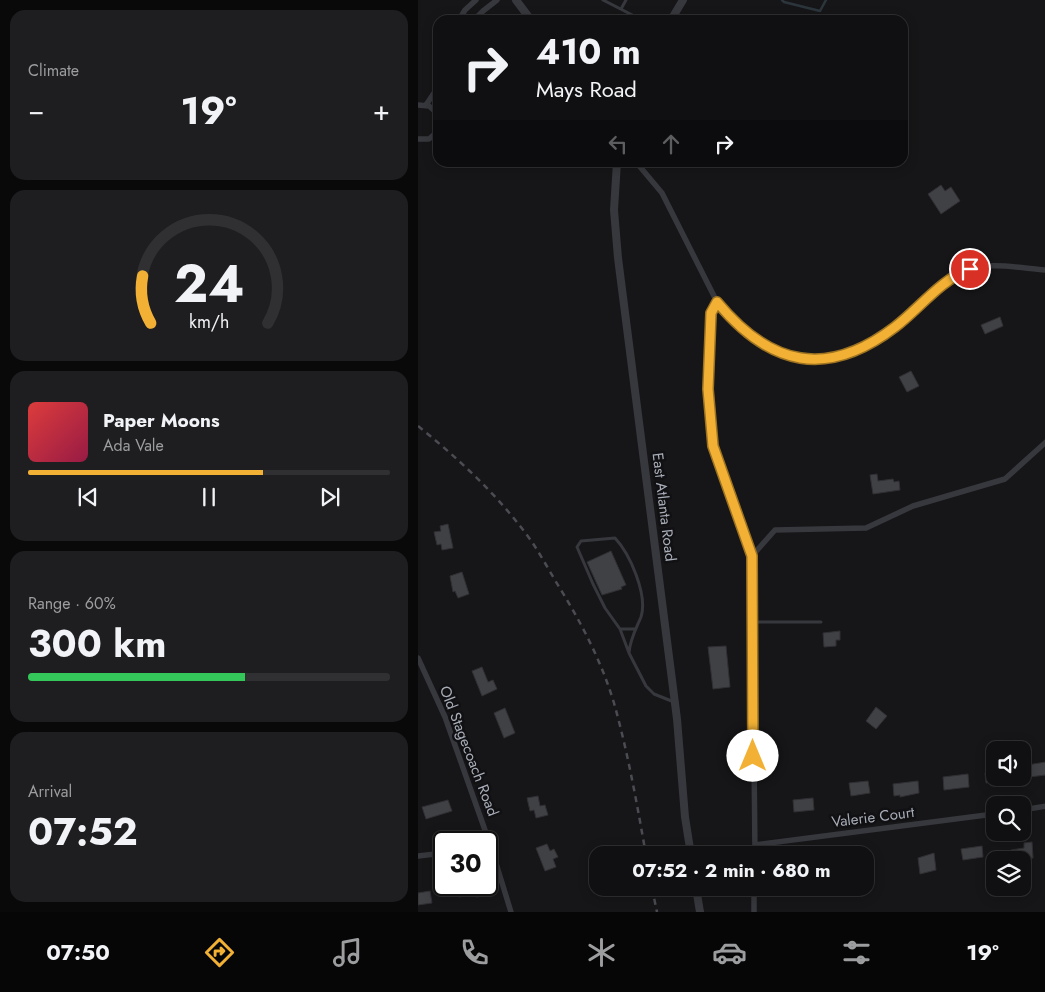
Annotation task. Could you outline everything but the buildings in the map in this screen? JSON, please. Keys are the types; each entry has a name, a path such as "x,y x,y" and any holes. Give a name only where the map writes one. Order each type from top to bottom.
{"street":[{"path":"462,15 476,0"},
{"path":"478,15 497,0"},
{"path":"516,0 527,15"},
{"path":"674,15 683,0"},
{"path":"426,105 433,94"},
{"path":"418,105 426,105 433,109"},
{"path":"418,139 429,139 433,135"},
{"name":"East Atlanta Road","path":"617,167 614,210 618,258 674,703 690,846"},
{"path":"640,167 662,192 717,302 741,328 782,353 808,360 838,358 863,348 896,327 923,300 959,273 992,265 1046,270"},
{"path":"717,302 711,313 709,338 708,389 713,446 752,556 752,814 755,845"},
{"path":"752,556 775,530 866,528 913,506 1001,481 1046,442"},
{"name":"Old Stagecoach Road","path":"418,658 445,717 483,831"},
{"path":"1031,808 1046,806"},
{"name":"Valerie Court","path":"755,845 986,815"},
{"path":"418,856 433,854"},
{"name":"Old Stagecoach Road","path":"498,874 511,912"},
{"path":"697,896 700,912"},
{"path":"754,896 754,912"}],"lane":[{"path":"603,0 632,15"},
{"path":"621,9 626,0"},
{"path":"629,653 635,629 641,615 641,590 635,573 620,543 615,538 582,541 577,547 581,559 605,608 620,629 629,653 646,686 654,694 674,703"},
{"path":"753,622 821,622"},
{"path":"620,629 635,629"}],"waterway":[{"path":"782,0 820,11 826,0"}],"railway":[{"path":"418,426 479,480 520,525 584,631 598,659 614,703 628,760 644,846"},
{"path":"654,896 657,912"}],"route":[{"path":"753,756 752,556 713,446 708,389 711,313 717,302 741,328 782,353 808,360 838,358 863,348 896,327 923,300 959,273 970,269"}]}
